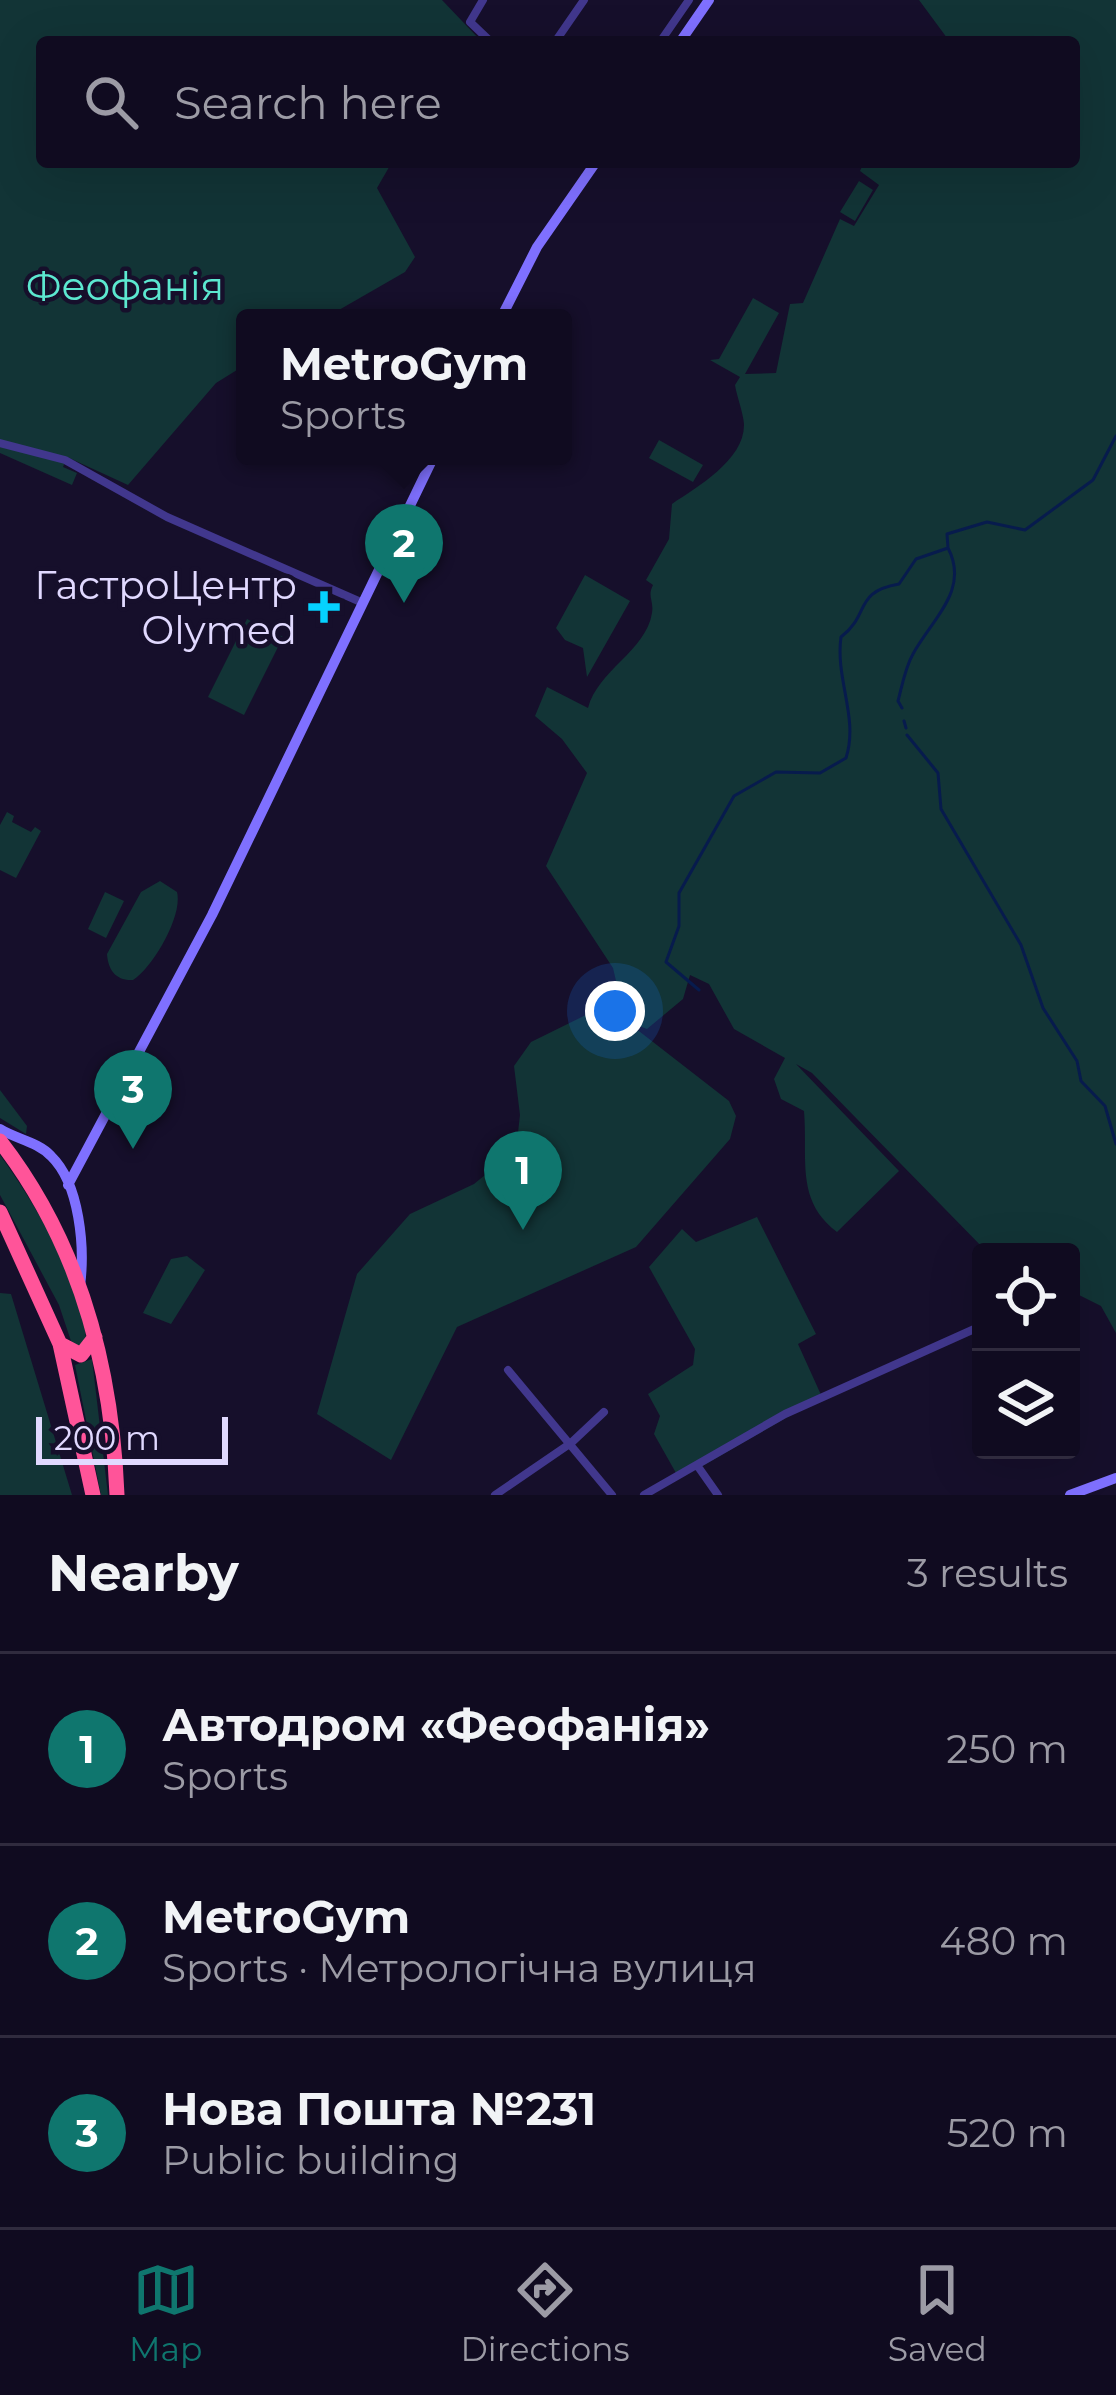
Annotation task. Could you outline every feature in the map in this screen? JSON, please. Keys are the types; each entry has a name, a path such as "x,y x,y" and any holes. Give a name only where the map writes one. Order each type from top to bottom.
{"highway":[{"path":"0,1141 40,1199 80,1289 111,1415 117,1495"},
{"path":"0,1212 60,1344 93,1495"},
{"path":"60,1344 81,1355 95,1337"}],"street":[{"path":"483,0 471,17 486,36"},
{"path":"559,36 584,0"},
{"path":"664,36 689,0"},
{"path":"684,36 710,0"},
{"path":"506,309 537,248 592,168"},
{"path":"0,443 65,460 167,518 178,518 363,603"},
{"path":"68,1185 212,916 430,465"},
{"path":"0,1129 50,1154 68,1185 82,1247 80,1289"},
{"path":"644,1495 676,1473 700,1468 785,1414 972,1330"},
{"path":"508,1370 612,1495"},
{"path":"495,1495 571,1443 604,1412"},
{"path":"700,1468 718,1495"},
{"path":"1070,1495 1116,1478"}],"green space":[{"name":"Феофанія","path":"0,0 442,0 476,36 36,36 36,168 389,168 377,188 415,257 405,272 341,309 236,309 236,371 216,383 128,485 67,457 63,467 77,473 72,485 0,453"},
{"path":"919,0 1116,0 1116,1333 1101,1306 1080,1296 1080,1243 978,1243 812,1073 796,1064 899,1171 837,1232 824,1220 809,1192 804,1111 781,1099 774,1079 785,1058 734,1029 709,984 690,975 683,999 647,1029 626,1021 729,1101 736,1116 730,1139 636,1247 457,1327 391,1460 317,1414 357,1274 410,1214 474,1184 516,1150 520,1115 514,1066 531,1042 600,1008 625,1019 613,968 546,866 587,773 562,739 535,716 547,687 588,708 601,682 648,626 653,585 646,580 669,539 672,504 718,471 742,437 744,424 735,385 740,377 710,360 719,359 753,298 779,313 745,374 776,373 790,304 803,303 840,219 854,226 879,185 861,168 1080,168 1080,36 946,36"},
{"path":"859,181 873,190 855,221 840,212"},
{"path":"659,440 703,465 693,482 649,458"},
{"path":"585,575 630,601 587,677 583,648 565,640 556,628"},
{"path":"247,619 283,637 244,715 208,697"},
{"path":"7,812 14,816 12,822 31,832 35,827 41,831 16,878 0,870 0,825"},
{"path":"160,881 177,892 171,927 141,973 133,980 122,979 111,970 107,954 141,892"},
{"path":"105,892 124,901 106,938 88,929"},
{"path":"0,1090 27,1126 26,1134 0,1118"},
{"path":"0,1155 42,1220 68,1272 86,1346 73,1347 59,1305 0,1195"},
{"path":"757,1217 816,1334 798,1344 822,1397 699,1468 676,1473 654,1434 660,1416 648,1394 693,1365 695,1349 649,1267 682,1229 696,1242"},
{"path":"187,1256 205,1270 171,1324 143,1313 171,1259"},
{"path":"0,1293 11,1294 72,1495 0,1495"},
{"path":"92,1359 108,1495 101,1495 75,1365"}],"waterway":[{"path":"699,990 666,962 679,926 679,893 734,796 776,772 820,773 846,758 850,728 841,637 868,598 899,584 916,559 948,548 947,534 987,522 1025,530 1093,480 1116,436"},
{"path":"902,708 898,701 910,659 952,591 954,563 948,548"},
{"path":"904,721 906,728"},
{"path":"907,735 938,773 941,809 1021,945 1043,1008 1077,1061 1081,1081 1105,1106 1116,1144"}],"place":[{"name":"MetroGym","path":"404,603"},
{"name":"ГастроЦентр Olymed","path":"324,607"},
{"name":"Нова Пошта №231","path":"133,1149"},
{"name":"Автодром «Феофанія»","path":"523,1230"}]}
